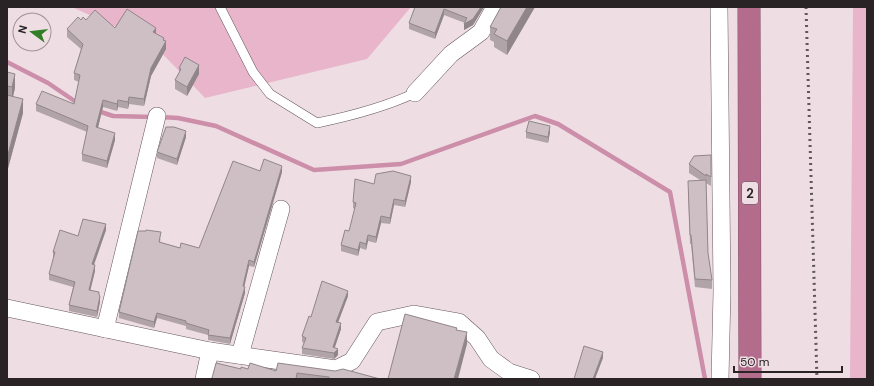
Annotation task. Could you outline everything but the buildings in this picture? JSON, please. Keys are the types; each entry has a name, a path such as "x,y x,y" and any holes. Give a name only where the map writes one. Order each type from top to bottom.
{"highway":[{"name":"2","path":"749,7 750,379"}],"street":[{"path":"415,93 451,54 481,32 495,7"},
{"path":"719,7 722,291 720,379"},
{"path":"105,329 157,116"},
{"path":"240,355 281,208"},
{"path":"7,308 210,350 336,369 352,361 377,322 414,314 458,322 477,338 490,359 509,376 531,379"},
{"path":"204,379 210,350"}],"lane":[{"path":"220,7 253,72 270,94 317,123 352,116 391,105 415,93"}],"shaded area":[{"path":"66,7 411,7 367,59 205,98 152,43 74,8"},
{"path":"853,7 867,7 867,379 850,379"}],"waterway":[{"path":"7,62 48,83 79,104"},
{"path":"98,111 113,116 153,117"},
{"path":"161,117 178,118 216,126 314,170 401,164 535,116 558,124 670,192 705,379"}],"railway":[{"path":"806,7 817,379"}]}
